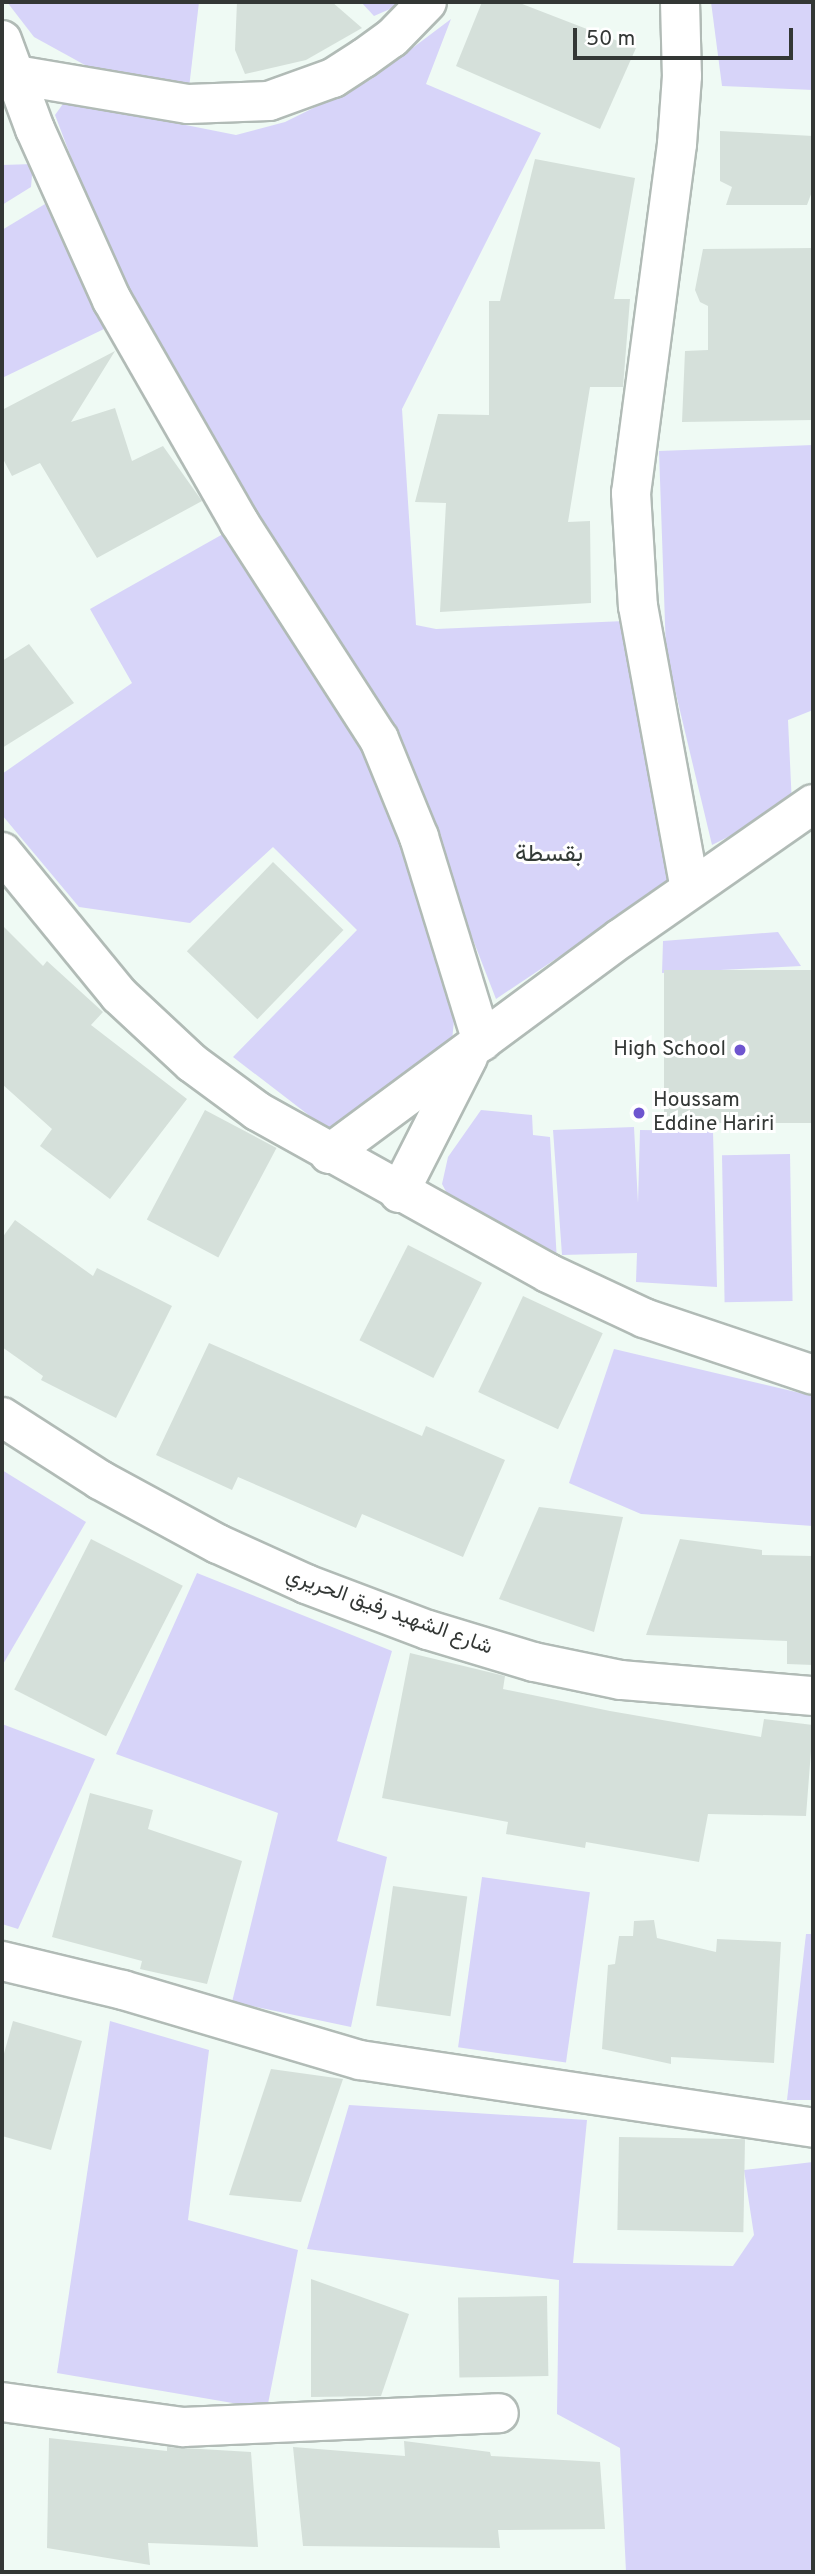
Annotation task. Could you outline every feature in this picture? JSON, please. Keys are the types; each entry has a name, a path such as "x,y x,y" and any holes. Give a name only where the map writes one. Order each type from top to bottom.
{"street":[{"path":"9,57 188,104 269,102 333,78 392,38 427,2"},
{"path":"680,2 682,76 677,144 631,493 638,606 690,888"},
{"path":"9,57 35,129 139,348 239,522 379,739 419,836 477,1047 399,1192"},
{"path":"329,1154 690,888 813,804"},
{"path":"2,852 77,947 165,1040 222,1087 329,1154 548,1273 644,1318 813,1375"},
{"name":"شارع الشهيد رفيق الحريري","path":"2,1417 100,1480 218,1544 306,1584 428,1630 534,1661 621,1680 813,1696"},
{"path":"2,1961 123,1990 360,2060 813,2128"},
{"path":"2,2402 183,2427 499,2413"}],"shaded area":[{"path":"7,2 199,2 189,88 94,70 34,37"},
{"path":"361,2 406,2 374,16"},
{"path":"711,2 813,2 813,90 722,86"},
{"path":"451,19 426,84 541,133 402,409 416,625 436,629 625,621 672,881 496,999 390,726 302,587 110,260 55,115 65,101 236,135 285,122 370,80"},
{"path":"33,164 31,187 2,205 2,165"},
{"path":"45,204 104,329 2,378 2,230"},
{"path":"813,445 813,710 788,720 792,805 712,845 666,652 659,451"},
{"path":"223,534 334,693 390,792 455,1010 452,1041 332,1133 233,1057 357,930 273,847 190,923 79,907 2,815 2,774 132,683 90,609"},
{"path":"778,932 801,966 662,973 663,941"},
{"path":"481,1110 532,1115 533,1135 550,1137 557,1262 450,1199 442,1184 448,1157"},
{"path":"634,1127 638,1203 640,1130 713,1131 717,1287 636,1282 637,1253 562,1255 553,1130"},
{"path":"790,1154 793,1301 725,1302 722,1155"},
{"path":"614,1349 813,1396 813,1526 641,1514 569,1483"},
{"path":"2,1470 86,1522 2,1666"},
{"path":"197,1573 392,1651 337,1841 387,1857 351,2027 232,2002 278,1813 116,1754"},
{"path":"2,1724 95,1759 18,1929 2,1924"},
{"path":"482,1877 590,1892 566,2062 458,2047"},
{"path":"806,1934 813,1934 813,2100 787,2100"},
{"path":"110,2021 209,2050 188,2220 298,2250 267,2409 57,2373"},
{"path":"349,2105 587,2120 573,2263 733,2266 754,2235 744,2170 813,2162 813,2572 626,2572 620,2448 557,2414 559,2280 307,2249"}],"building":[{"path":"237,2 332,2 362,28 306,60 245,74 235,50"},
{"path":"482,2 517,2 636,48 600,129 456,66"},
{"path":"720,131 813,136 813,189 807,205 726,205 732,187 720,181"},
{"path":"535,159 635,178 614,299 630,299 623,387 590,387 568,522 590,521 591,603 440,612 446,503 415,502 438,414 489,415 489,301 500,301"},
{"path":"813,248 813,420 682,422 685,351 708,350 708,306 700,302 695,290 703,249"},
{"path":"115,351 71,422 115,408 132,461 163,446 202,501 97,558 40,463 12,476 2,457 2,410"},
{"path":"29,644 74,703 2,748 2,661"},
{"path":"273,862 343,930 257,1019 187,951"},
{"path":"2,925 43,966 47,961 103,1012 91,1025 187,1099 110,1199 40,1146 52,1129 2,1084"},
{"name":"High School","path":"664,970 813,970 813,1123 664,1123"},
{"path":"205,1110 277,1148 218,1258 147,1219"},
{"path":"15,1220 93,1276 97,1268 172,1306 116,1418 41,1380 43,1376 2,1347 2,1238"},
{"path":"408,1245 482,1283 433,1378 359,1340"},
{"path":"523,1296 603,1333 558,1429 478,1392"},
{"path":"209,1343 422,1436 426,1426 505,1460 463,1557 362,1514 356,1528 238,1477 232,1490 156,1455"},
{"path":"539,1507 623,1517 594,1632 499,1599"},
{"path":"91,1539 183,1586 106,1736 14,1690"},
{"path":"680,1539 762,1550 762,1555 813,1556 813,1665 787,1664 787,1641 646,1635"},
{"path":"410,1653 505,1676 503,1689 610,1711 761,1737 764,1719 813,1725 806,1816 708,1814 699,1862 586,1842 585,1848 506,1834 508,1822 382,1798"},
{"path":"90,1793 153,1810 148,1829 242,1861 207,1984 140,1969 142,1961 52,1937"},
{"path":"393,1886 467,1896 450,2016 376,2006"},
{"path":"654,1920 657,1938 716,1952 717,1939 781,1942 774,2063 671,2057 671,2064 602,2049 608,1965 615,1964 619,1936 633,1936 634,1921"},
{"path":"13,2021 82,2041 51,2150 2,2136 2,2061"},
{"path":"271,2069 343,2079 301,2202 229,2195"},
{"path":"619,2137 745,2139 743,2232 617,2230"},
{"path":"311,2279 409,2314 381,2396 311,2397"},
{"path":"547,2296 548,2376 459,2378 458,2298"},
{"path":"49,2438 167,2451 167,2447 251,2452 258,2547 148,2543 150,2565 47,2548"},
{"path":"404,2441 490,2452 491,2456 600,2462 605,2529 498,2530 500,2548 303,2546 293,2447 405,2456"}],"place":[{"name":"High School","path":"740,1050"},
{"name":"Houssam Eddine Hariri","path":"639,1113"}],"district":[{"name":"بقسطة","path":"549,856"}]}
